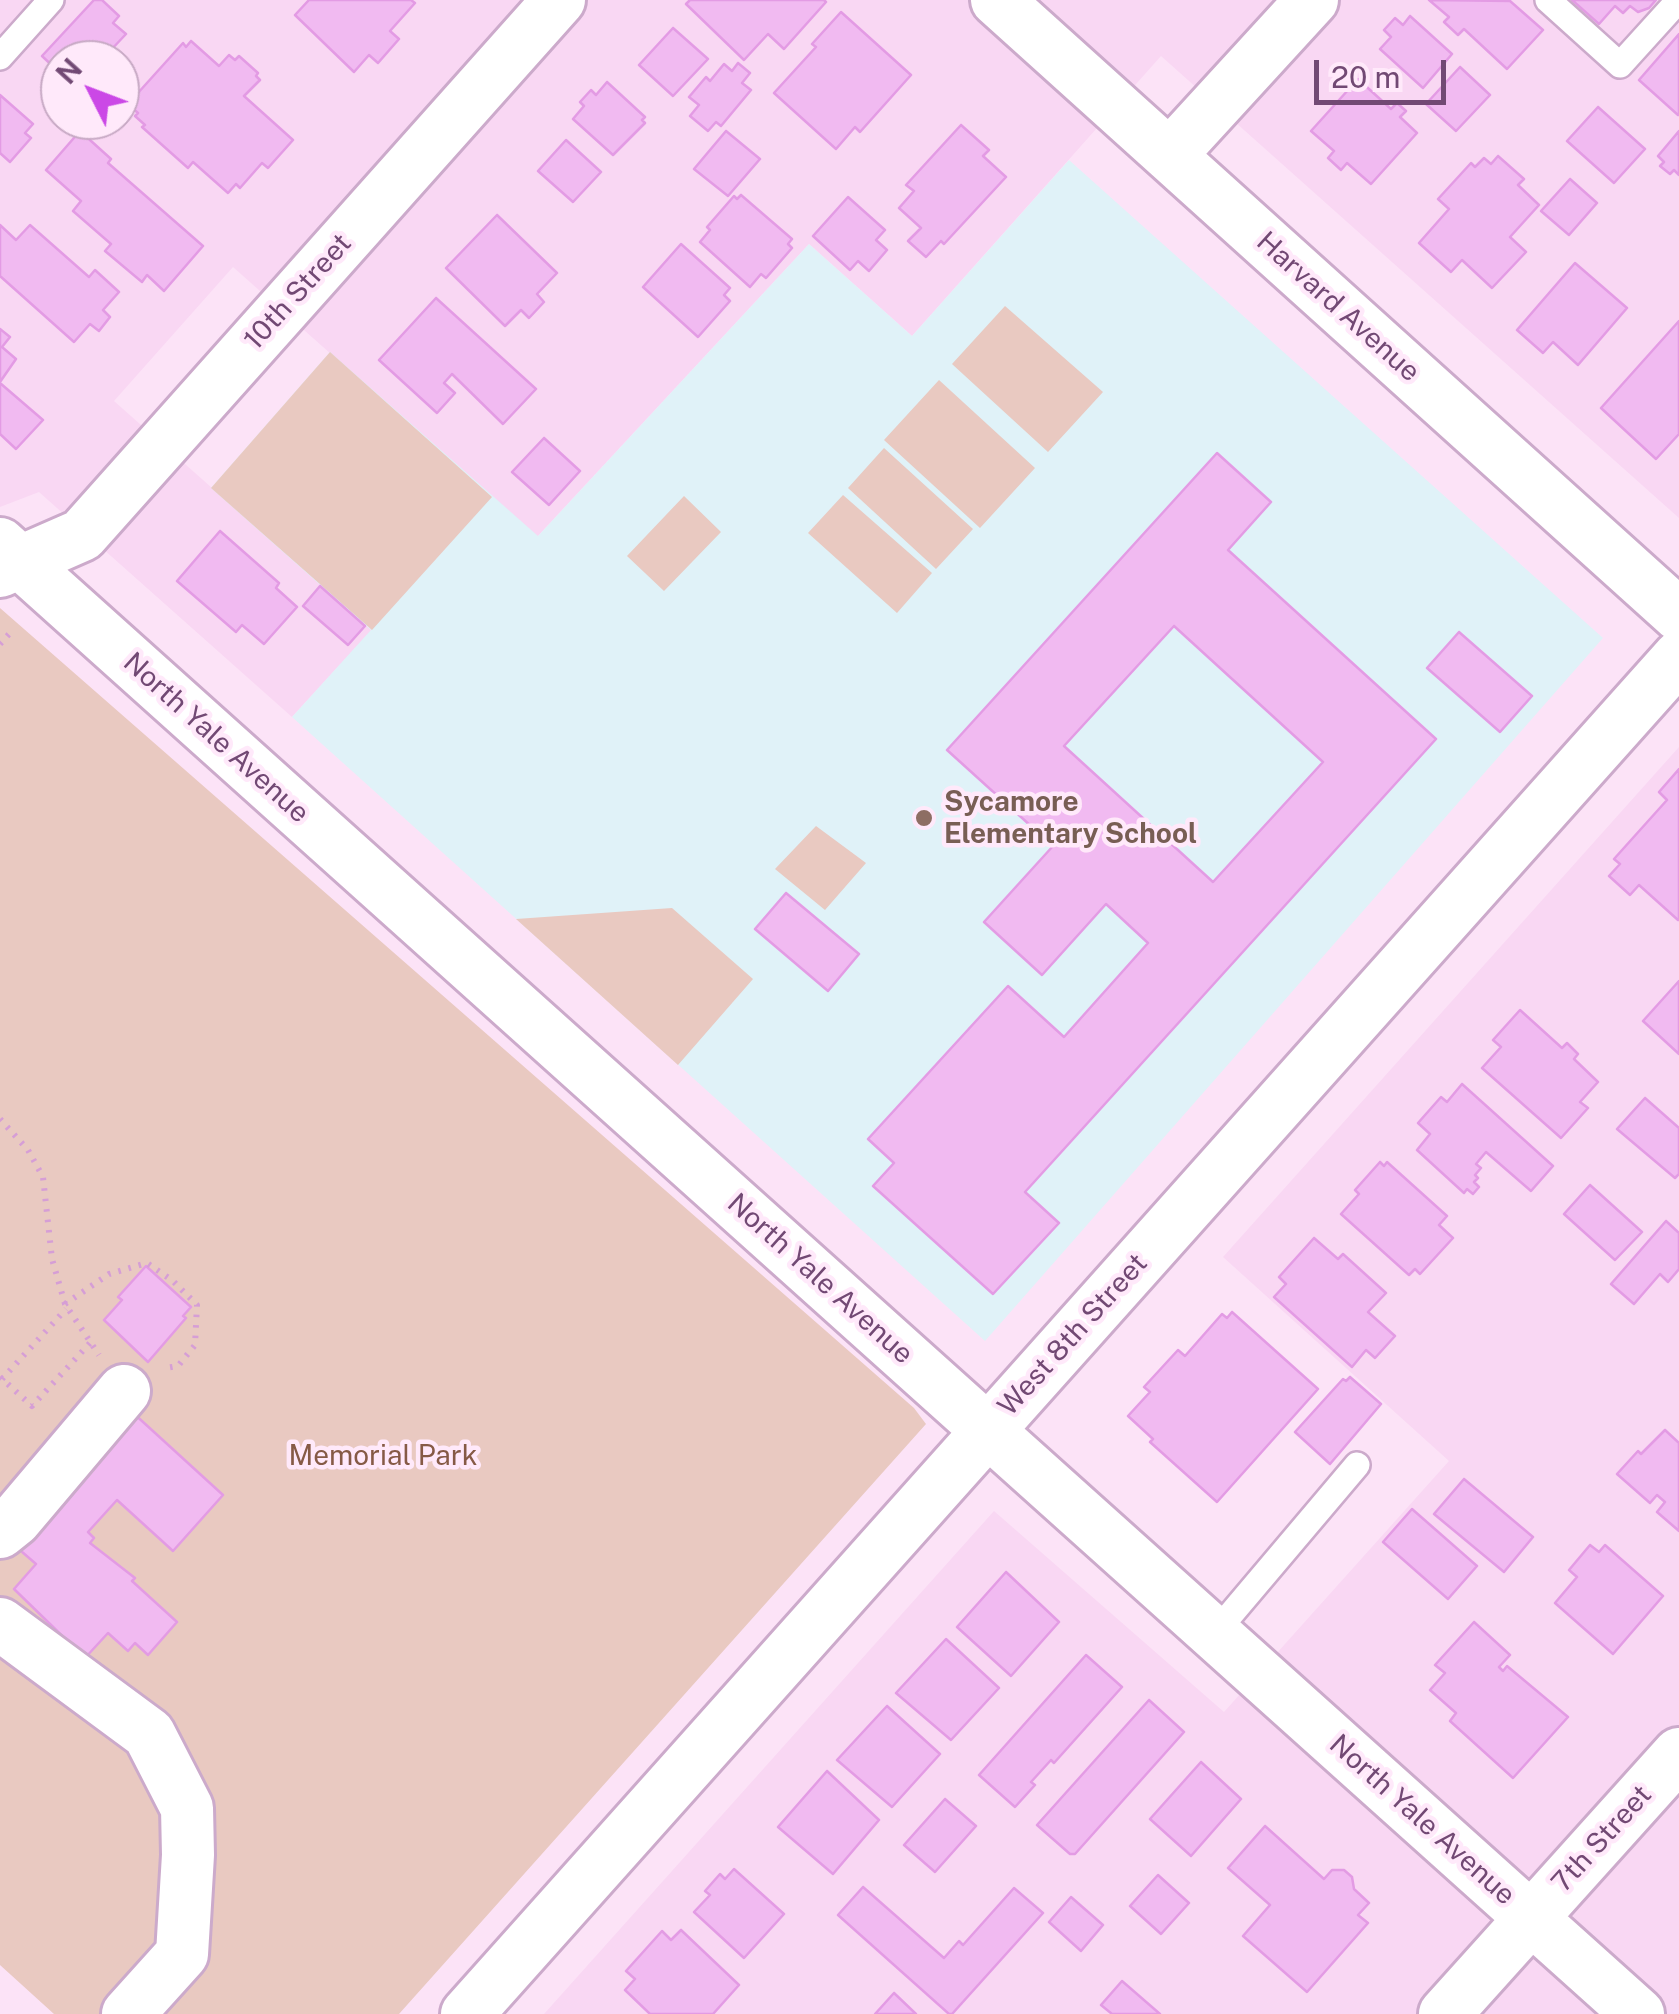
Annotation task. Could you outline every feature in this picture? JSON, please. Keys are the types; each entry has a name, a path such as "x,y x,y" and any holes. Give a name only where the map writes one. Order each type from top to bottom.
{"street":[{"name":"10th Street","path":"7,559 82,535 559,0"},
{"name":"Harvard Avenue","path":"996,0 1679,615"},
{"path":"1170,155 1312,0"},
{"name":"North Yale Avenue","path":"7,559 989,1429 1638,2014"},
{"name":"West 8th Street","path":"467,2014 1679,657"},
{"path":"0,1532 124,1391"},
{"path":"0,1624 149,1734 187,1808 182,1954 128,2014"},
{"name":"7th Street","path":"1446,2014 1679,1754"}],"lane":[{"path":"0,57 51,0"},
{"path":"1548,0 1620,65 1679,0"},
{"path":"1215,1633 1357,1466"}],"path":[{"path":"0,644 10,633"},
{"path":"0,1119 28,1150 43,1177 52,1260 66,1306 124,1391 152,1372 178,1366 195,1345 198,1305 147,1263 109,1274 66,1306 1,1378 32,1406 90,1343"}],"shaded area":[{"path":"0,0 1679,0 1679,518 1161,56 912,336 809,244 537,537 233,267 114,401 372,630 292,717 39,492 0,507"},
{"name":"Sycamore Elementary School","path":"1069,160 1603,638 985,1341 292,717 371,630 211,488 330,352 538,536 809,244 912,336"},
{"path":"1679,747 1679,2014 544,2014 994,1511 1224,1712 1449,1461 1223,1257"}],"green space":[{"path":"1005,306 1103,392 1048,452 952,364"},
{"path":"330,352 492,497 372,630 211,488"},
{"path":"939,380 1035,468 980,528 884,440"},
{"path":"884,448 973,529 936,569 848,488"},
{"path":"843,495 932,573 897,613 808,533"},
{"path":"684,496 721,532 664,591 627,556"},
{"name":"Memorial Park","path":"0,608 914,1408 926,1424 399,2014 54,2014 0,1965"},
{"path":"816,826 866,863 825,910 775,869"},
{"path":"672,908 753,979 678,1065 516,919"}],"building":[{"path":"94,0 102,0 119,16 113,23 126,34 120,40 57,40"},
{"path":"309,0 415,3 390,31 399,39 378,63 369,55 354,72 295,15"},
{"path":"690,0 826,2 784,49 768,34 744,60 686,4"},
{"path":"1429,0 1510,1 1543,30 1507,69 1464,29 1458,35 1444,22 1449,17"},
{"path":"1572,0 1656,0 1638,12 1630,6 1623,13 1615,6 1599,24"},
{"path":"841,12 911,75 860,132 855,127 836,149 774,93 816,47 812,44"},
{"path":"1410,16 1452,54 1423,88 1380,49 1391,37 1384,30 1395,18 1403,25"},
{"path":"673,28 708,59 673,96 639,65"},
{"path":"1679,34 1679,115 1678,115 1639,80"},
{"path":"191,41 219,66 229,55 235,60 239,56 258,73 260,80 244,96 293,140 268,168 262,163 240,188 236,184 228,193 193,162 188,168 142,127 145,125 140,120 140,91 183,43 186,47"},
{"path":"738,63 750,73 742,83 751,90 721,126 716,122 708,131 690,116 699,105 689,97 724,64 732,71"},
{"path":"1460,67 1490,95 1456,131 1426,104"},
{"path":"1358,79 1391,109 1397,103 1406,111 1400,117 1417,133 1371,184 1347,163 1341,170 1328,158 1334,151 1311,131"},
{"path":"607,82 645,117 645,123 613,155 573,119 584,106 580,102 591,90 596,95"},
{"path":"0,95 33,124 25,133 31,138 10,162 0,153"},
{"path":"1598,107 1645,149 1614,183 1567,141"},
{"path":"961,125 989,150 983,156 1006,177 944,244 941,241 926,257 908,241 921,228 899,208 914,191 906,185"},
{"path":"726,131 760,159 728,196 694,169"},
{"path":"1679,131 1679,175 1660,166 1664,162 1658,156"},
{"path":"72,140 90,140 111,159 108,163 203,246 164,291 147,275 142,282 105,251 111,244 73,211 81,201 46,170"},
{"path":"566,140 601,172 573,202 538,171"},
{"path":"1498,156 1524,179 1518,185 1539,205 1510,237 1526,252 1492,288 1462,260 1451,272 1419,243 1449,209 1438,199 1471,163 1475,167 1484,158 1491,164"},
{"path":"1570,179 1597,203 1569,235 1541,211"},
{"path":"741,195 792,239 788,244 792,248 766,278 761,274 750,287 700,242 710,230 707,227 734,196 737,199"},
{"path":"848,197 885,230 876,240 887,250 869,271 858,261 850,270 813,236"},
{"path":"497,215 557,273 537,294 544,302 529,318 521,310 505,326 446,268"},
{"path":"0,225 16,240 30,225 89,277 95,270 119,292 103,310 110,317 99,331 90,324 74,342 0,276"},
{"path":"681,244 730,288 724,295 730,301 698,337 643,287"},
{"path":"1575,263 1627,308 1578,365 1553,342 1543,353 1517,330"},
{"path":"436,298 536,389 503,424 452,374 444,383 455,393 437,413 379,360"},
{"path":"1679,321 1679,434 1656,459 1601,408"},
{"path":"0,329 10,337 2,347 16,359 0,382"},
{"path":"0,383 43,420 16,449 0,434"},
{"path":"544,438 580,471 549,505 512,472"},
{"path":"1217,453 1271,502 1228,550 1436,739 1025,1192 1059,1223 993,1294 873,1186 894,1163 868,1139 1008,986 1064,1037 1148,943 1106,904 1042,975 984,922 1053,846 947,750","holes":["1174,626 1323,762 1213,882 1064,746"]},
{"path":"220,531 279,583 276,588 297,607 264,644 242,625 236,632 177,581"},
{"path":"320,586 365,626 348,645 303,606"},
{"path":"1459,632 1532,696 1500,732 1427,668"},
{"path":"1679,769 1678,920 1639,885 1630,895 1609,876 1620,864 1614,859 1667,800 1659,792"},
{"path":"786,893 859,954 828,991 755,929"},
{"path":"1679,981 1679,1054 1643,1021"},
{"path":"1520,1010 1562,1048 1567,1043 1578,1054 1574,1059 1598,1082 1580,1102 1588,1108 1561,1138 1482,1068 1501,1047 1493,1040"},
{"path":"1462,1084 1553,1166 1531,1191 1486,1152 1476,1164 1481,1168 1474,1182 1479,1187 1473,1194 1467,1189 1464,1193 1417,1150 1430,1134 1418,1123 1441,1097 1447,1102"},
{"path":"1645,1098 1679,1128 1679,1174 1675,1178 1617,1129"},
{"path":"1380,1162 1384,1166 1387,1162 1447,1216 1439,1225 1453,1238 1420,1274 1415,1269 1409,1275 1341,1214 1359,1194 1355,1190"},
{"path":"1590,1185 1642,1232 1615,1260 1564,1214"},
{"path":"1666,1221 1679,1233 1679,1269 1668,1282 1660,1274 1634,1304 1611,1284"},
{"path":"1314,1238 1338,1259 1343,1254 1386,1293 1368,1312 1395,1336 1375,1358 1366,1350 1352,1367 1274,1297 1286,1284 1279,1277"},
{"path":"146,1266 191,1307 148,1362 104,1320 122,1300 118,1297"},
{"path":"1232,1312 1318,1389 1217,1502 1150,1442 1153,1439 1128,1416 1150,1392 1144,1387 1178,1350 1185,1356 1222,1314 1227,1318"},
{"path":"1350,1377 1381,1404 1330,1464 1295,1432 1343,1379"},
{"path":"131,1411 223,1495 173,1551 117,1500 88,1532 94,1538 90,1543 135,1578 132,1581 177,1622 148,1655 135,1643 128,1651 108,1633 85,1658 14,1589 36,1564 21,1551"},
{"path":"1665,1430 1679,1443 1679,1531 1657,1512 1665,1502 1657,1495 1650,1503 1617,1474"},
{"path":"1464,1479 1533,1537 1504,1572 1434,1514"},
{"path":"1412,1509 1477,1566 1448,1599 1383,1542"},
{"path":"1590,1545 1599,1552 1605,1545 1663,1596 1613,1654 1555,1603 1577,1577 1569,1570"},
{"path":"1006,1572 1059,1622 1011,1676 957,1627"},
{"path":"1474,1622 1510,1655 1499,1667 1503,1671 1507,1666 1568,1717 1513,1778 1450,1721 1456,1713 1430,1690 1445,1673 1435,1665"},
{"path":"946,1639 999,1688 951,1740 896,1693"},
{"path":"1086,1655 1122,1687 1054,1763 1051,1760 1031,1782 1035,1785 1015,1807 979,1775"},
{"path":"1149,1700 1184,1732 1075,1854 1070,1854 1037,1825"},
{"path":"887,1706 940,1754 892,1807 837,1760"},
{"path":"1201,1762 1241,1799 1191,1856 1150,1819"},
{"path":"827,1771 879,1820 833,1874 778,1827"},
{"path":"945,1799 976,1826 935,1872 904,1845"},
{"path":"1265,1826 1324,1879 1332,1870 1344,1870 1352,1877 1354,1889 1369,1903 1358,1915 1368,1923 1307,1992 1243,1936 1270,1905 1228,1868"},
{"path":"734,1869 784,1914 744,1958 694,1912 710,1895 705,1891 720,1874 725,1879"},
{"path":"1158,1875 1189,1903 1161,1934 1130,1906"},
{"path":"863,1887 944,1958 959,1941 963,1945 1014,1888 1043,1913 949,2014 838,1915"},
{"path":"1071,1897 1103,1925 1081,1951 1049,1922"},
{"path":"681,1930 739,1985 713,2014 650,2014 625,1990 635,1979 626,1971 662,1931 671,1940"},
{"path":"1122,1981 1160,2014 1112,2014 1101,2005"},
{"path":"894,1993 916,2014 875,2014"}],"place":[{"name":"Sycamore Elementary School","path":"924,818"}]}
